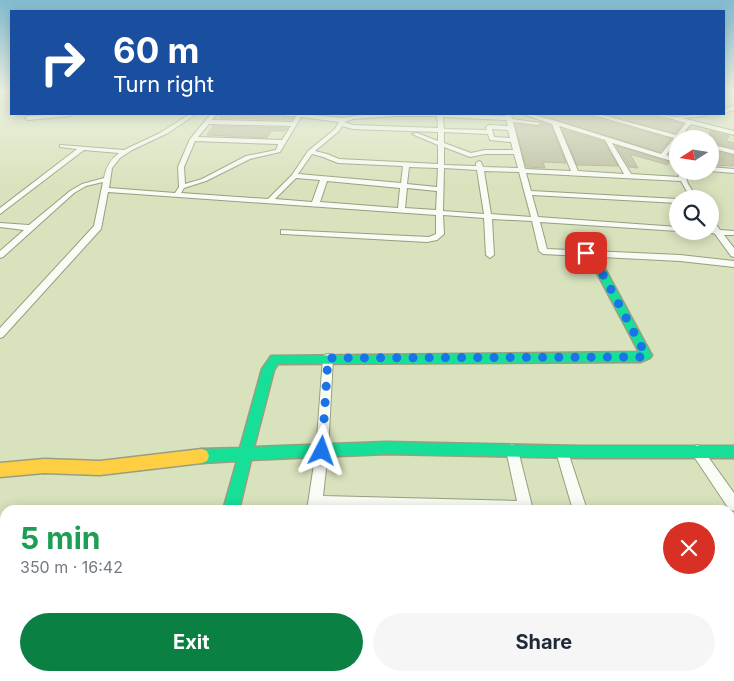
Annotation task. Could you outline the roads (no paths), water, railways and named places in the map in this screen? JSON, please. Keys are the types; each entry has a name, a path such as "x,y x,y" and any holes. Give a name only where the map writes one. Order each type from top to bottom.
{"street":[{"path":"0,334 98,226 112,161 124,152 158,137 178,124"},
{"path":"177,195 182,187 181,167 193,139 206,124"},
{"path":"284,124 294,124"},
{"path":"182,187 204,180 248,157 278,151 294,124"},
{"path":"269,202 294,176 310,152 337,130 340,124"},
{"path":"347,124 353,127 490,132"},
{"path":"379,128 380,124"},
{"path":"284,232 430,240 440,234 441,124"},
{"path":"510,124 543,251 680,258 734,264"},
{"path":"555,124 575,174"},
{"path":"558,124 669,158"},
{"path":"635,124 669,134"},
{"path":"697,124 734,133"},
{"path":"511,128 489,127 492,139 514,140"},
{"path":"587,132 593,127"},
{"path":"404,129 470,154 517,152"},
{"path":"607,138 629,176"},
{"path":"193,139 282,142"},
{"path":"62,146 124,152"},
{"path":"2,208 83,148"},
{"path":"662,156 669,149"},
{"path":"310,152 325,155 338,161 669,178"},
{"path":"476,155 481,168 488,216 490,256"},
{"path":"401,211 406,164"},
{"path":"719,170 734,171"},
{"path":"294,176 440,189"},
{"path":"0,255 72,192 84,185 108,179"},
{"path":"314,205 324,179"},
{"path":"105,190 669,228"},
{"path":"529,193 669,201"},
{"path":"0,225 31,228"},
{"path":"719,232 734,233"},
{"path":"719,238 734,254"},
{"path":"233,505 244,455 268,369 275,359 631,357 646,355 592,254"},
{"path":"314,505 322,451 328,358"},
{"path":"0,470 44,466 100,468 217,454 244,455 386,448 562,452 734,452"},
{"path":"512,450 525,505"},
{"path":"697,451 734,504"},
{"path":"562,452 578,505"},
{"path":"190,681 231,681"}]}
